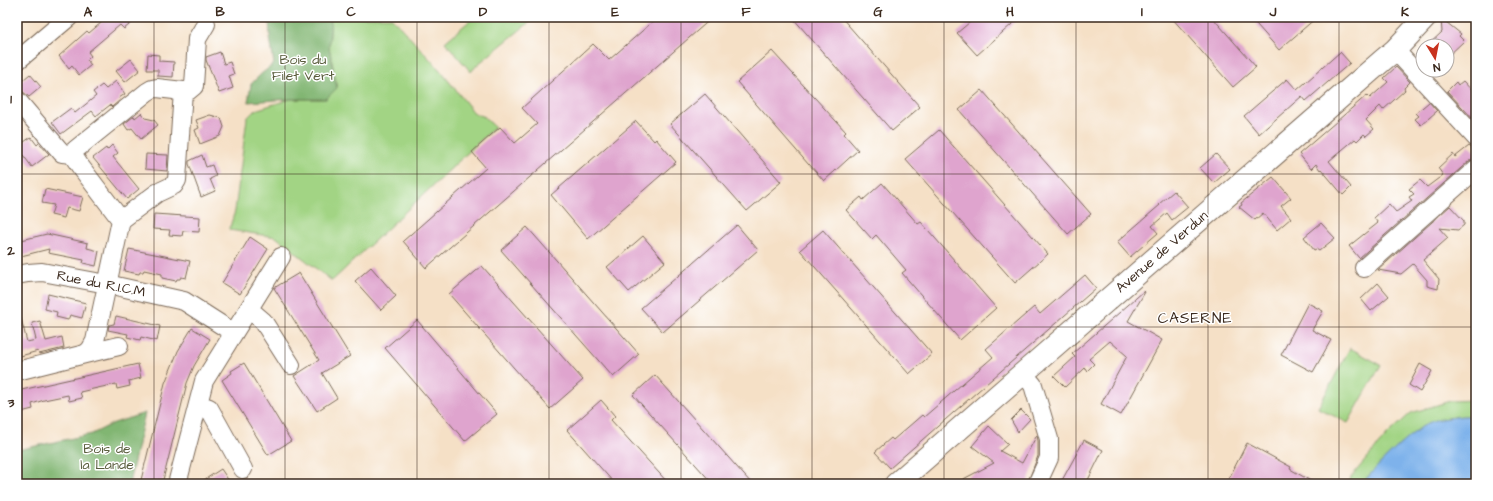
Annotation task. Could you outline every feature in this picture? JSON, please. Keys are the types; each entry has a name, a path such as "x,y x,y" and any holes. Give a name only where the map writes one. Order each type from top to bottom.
{"main road":[{"name":"Avenue de Verdun","path":"896,484 1045,352 1233,192 1396,50 1426,17"}],"street":[{"path":"17,61 69,17"},
{"path":"74,154 78,147 152,89 188,91 194,86 198,39 206,24"},
{"path":"1396,50 1476,138"},
{"path":"85,354 90,350 95,341 121,220 158,193 174,185 177,180 183,91"},
{"path":"17,100 62,154 74,154"},
{"path":"74,154 80,166 121,220"},
{"path":"1364,268 1476,169"},
{"path":"177,484 204,381 281,257"},
{"name":"Rue du R.I.C.M","path":"17,275 28,272 42,272 107,284 184,302 234,333"},
{"path":"249,309 263,321 291,365"},
{"path":"17,371 119,346"},
{"path":"1023,373 1033,385 1047,430 1050,446 1049,458 1037,484"},
{"path":"198,404 209,408 244,469"}],"green space":[{"name":"Bois du Filet Vert","path":"269,17 331,17 329,47 337,88 326,99 291,99 248,102 251,84 274,64 270,38"},
{"path":"331,17 391,17 439,69 475,114 483,116 495,127 332,281 276,237 229,230 235,211 247,118 255,110 291,99 326,99 337,88 329,47"},
{"path":"474,17 528,17 531,21 477,65 471,72 445,42"},
{"path":"1350,348 1381,365 1348,423 1318,408"},
{"path":"1476,400 1476,416 1447,418 1431,423 1415,433 1394,450 1362,484 1349,484 1351,477 1387,435 1411,413 1450,401"},
{"name":"Bois de la Lande","path":"145,413 129,484 17,484 17,450 92,434 114,423"}],"water":[{"path":"1476,416 1476,484 1362,484 1393,451 1412,434 1428,423 1445,418"}],"building":[{"path":"108,17 139,17 124,29 120,25 88,52 91,56 87,60 91,65 79,75 72,66 69,69 59,56 87,31 89,33"},
{"path":"658,17 713,17 426,268 403,241 486,168 472,152 500,127 515,143 537,124 522,108 593,44 609,60"},
{"path":"792,17 841,17 920,107 892,131"},
{"path":"976,17 1020,17 977,55 957,33"},
{"path":"1171,17 1212,17 1256,67 1233,87"},
{"path":"1250,17 1317,17 1279,50"},
{"path":"1441,18 1461,34 1459,36 1464,41 1455,49 1455,38 1436,38 1442,32"},
{"path":"772,51 846,132 844,134 858,150 824,181 737,82"},
{"path":"220,52 224,64 230,62 234,74 229,76 233,88 219,93 206,57"},
{"path":"1340,52 1350,63 1306,101 1302,96 1259,134 1244,116 1287,79 1297,90"},
{"path":"148,54 159,55 159,61 174,62 173,77 158,76 158,70 147,70"},
{"path":"131,59 140,70 125,82 116,71"},
{"path":"1396,67 1410,82 1404,88 1405,90 1383,110 1380,106 1366,120 1374,129 1366,136 1364,134 1357,141 1355,139 1329,161 1351,187 1343,195 1316,164 1311,169 1299,154 1367,95 1370,98 1388,82 1384,78"},
{"path":"30,74 41,87 29,97 21,90 17,90 17,85"},
{"path":"116,81 125,94 119,98 120,100 112,107 110,105 96,116 92,111 61,134 52,122 71,108 75,113 96,96 93,92 102,85 106,89"},
{"path":"1463,81 1476,95 1476,122 1447,91 1456,82 1458,85"},
{"path":"982,90 1091,214 1068,234 959,110"},
{"path":"705,94 781,182 747,211 670,124"},
{"path":"1429,102 1437,111 1421,125 1415,119 1419,116 1416,113"},
{"path":"141,113 145,118 154,120 158,125 141,139 132,128 128,130 124,124 134,116 135,118"},
{"path":"210,115 221,118 224,127 220,136 200,144 195,130 199,128 196,120"},
{"path":"636,121 654,141 656,139 676,162 588,239 551,195"},
{"path":"939,130 1048,254 1015,283 905,159"},
{"path":"31,137 37,145 39,143 49,154 32,167 17,147"},
{"path":"112,145 118,153 113,157 139,189 127,199 93,158 106,148 107,150"},
{"path":"1469,146 1476,152 1476,159 1469,161 1359,258 1349,246 1378,223 1374,218 1389,204 1396,212 1412,201 1409,197 1414,194 1409,189 1420,180 1427,187 1443,175 1438,168 1453,154 1455,157"},
{"path":"146,154 168,155 167,171 145,169"},
{"path":"1216,154 1230,169 1214,183 1200,168"},
{"path":"202,155 206,167 212,165 216,176 210,179 215,191 201,197 189,161"},
{"path":"1273,177 1291,198 1281,206 1291,218 1277,230 1263,213 1255,220 1239,207 1242,205 1241,203"},
{"path":"882,183 918,224 921,222 996,308 960,340 902,273 906,270 876,235 872,239 846,210 861,197 863,200"},
{"path":"45,189 83,197 79,211 67,208 64,218 51,215 54,205 42,203"},
{"path":"1174,191 1188,207 1172,220 1167,213 1152,226 1158,233 1130,257 1117,242"},
{"path":"1450,206 1464,221 1464,225 1458,230 1439,228 1448,238 1423,260 1439,279 1438,289 1427,286 1427,280 1413,264 1401,274 1378,270"},
{"path":"154,214 200,217 199,232 183,231 182,236 169,235 170,230 153,229"},
{"path":"1321,223 1335,238 1319,251 1316,249 1314,250 1304,237"},
{"path":"737,225 758,250 663,332 641,308"},
{"path":"527,227 639,354 613,377 501,250"},
{"path":"823,230 932,354 909,374 800,250"},
{"path":"47,234 88,243 87,248 99,251 96,266 83,263 84,260 48,253 49,249 21,256 17,241"},
{"path":"643,236 665,262 629,292 607,267"},
{"path":"250,237 268,249 240,294 222,283"},
{"path":"129,249 190,261 186,278 181,277 176,281 162,278 162,274 144,270 139,274 124,271"},
{"path":"482,266 583,380 550,409 449,294"},
{"path":"371,267 396,296 381,310 355,281"},
{"path":"299,273 350,356 322,373 337,398 317,411 294,376 319,360 274,288"},
{"path":"1085,275 1096,288 890,468 875,452 891,438 893,440 922,415 924,417 993,357 986,349 1034,307 1040,314"},
{"path":"1378,283 1389,296 1371,311 1361,299"},
{"path":"1144,291 1145,292 1128,321 1162,340 1121,415 1101,404 1127,356 1110,341 1089,359 1094,364 1087,371 1085,368 1065,387 1054,376 1075,357 1072,354"},
{"path":"48,294 86,303 82,318 70,315 68,320 56,317 57,312 45,309"},
{"path":"1308,303 1323,311 1312,330 1331,340 1313,372 1281,355"},
{"path":"116,316 160,326 157,341 141,337 140,340 127,337 128,334 108,330 109,325 114,324"},
{"path":"21,318 27,342 36,340 32,323 40,321 46,341 62,337 64,348 39,354 38,351 17,357 17,319"},
{"path":"417,320 497,414 465,441 385,348"},
{"path":"192,328 210,339 194,366 187,383 162,484 140,484 165,383 178,351"},
{"path":"244,363 291,441 268,455 222,380 232,373 231,371"},
{"path":"138,364 141,378 129,381 130,386 117,389 116,384 80,392 82,398 69,401 68,395 44,400 32,404 33,409 21,412 19,406 17,407 17,391"},
{"path":"1420,364 1432,371 1420,392 1409,385"},
{"path":"655,375 752,484 713,484 633,395"},
{"path":"601,400 615,416 611,420 669,484 615,484 567,430"},
{"path":"1021,410 1030,419 1018,432 1011,420"},
{"path":"989,426 1008,444 1000,451 1022,463 1037,435 1038,456 1027,484 954,484 994,463 972,446"},
{"path":"1084,440 1103,450 1086,484 1060,484"},
{"path":"1247,443 1291,467 1290,469 1316,484 1226,484"},
{"path":"221,469 231,484 198,484"}],"district":[{"name":"CASERNE","path":"1195,318"}]}
